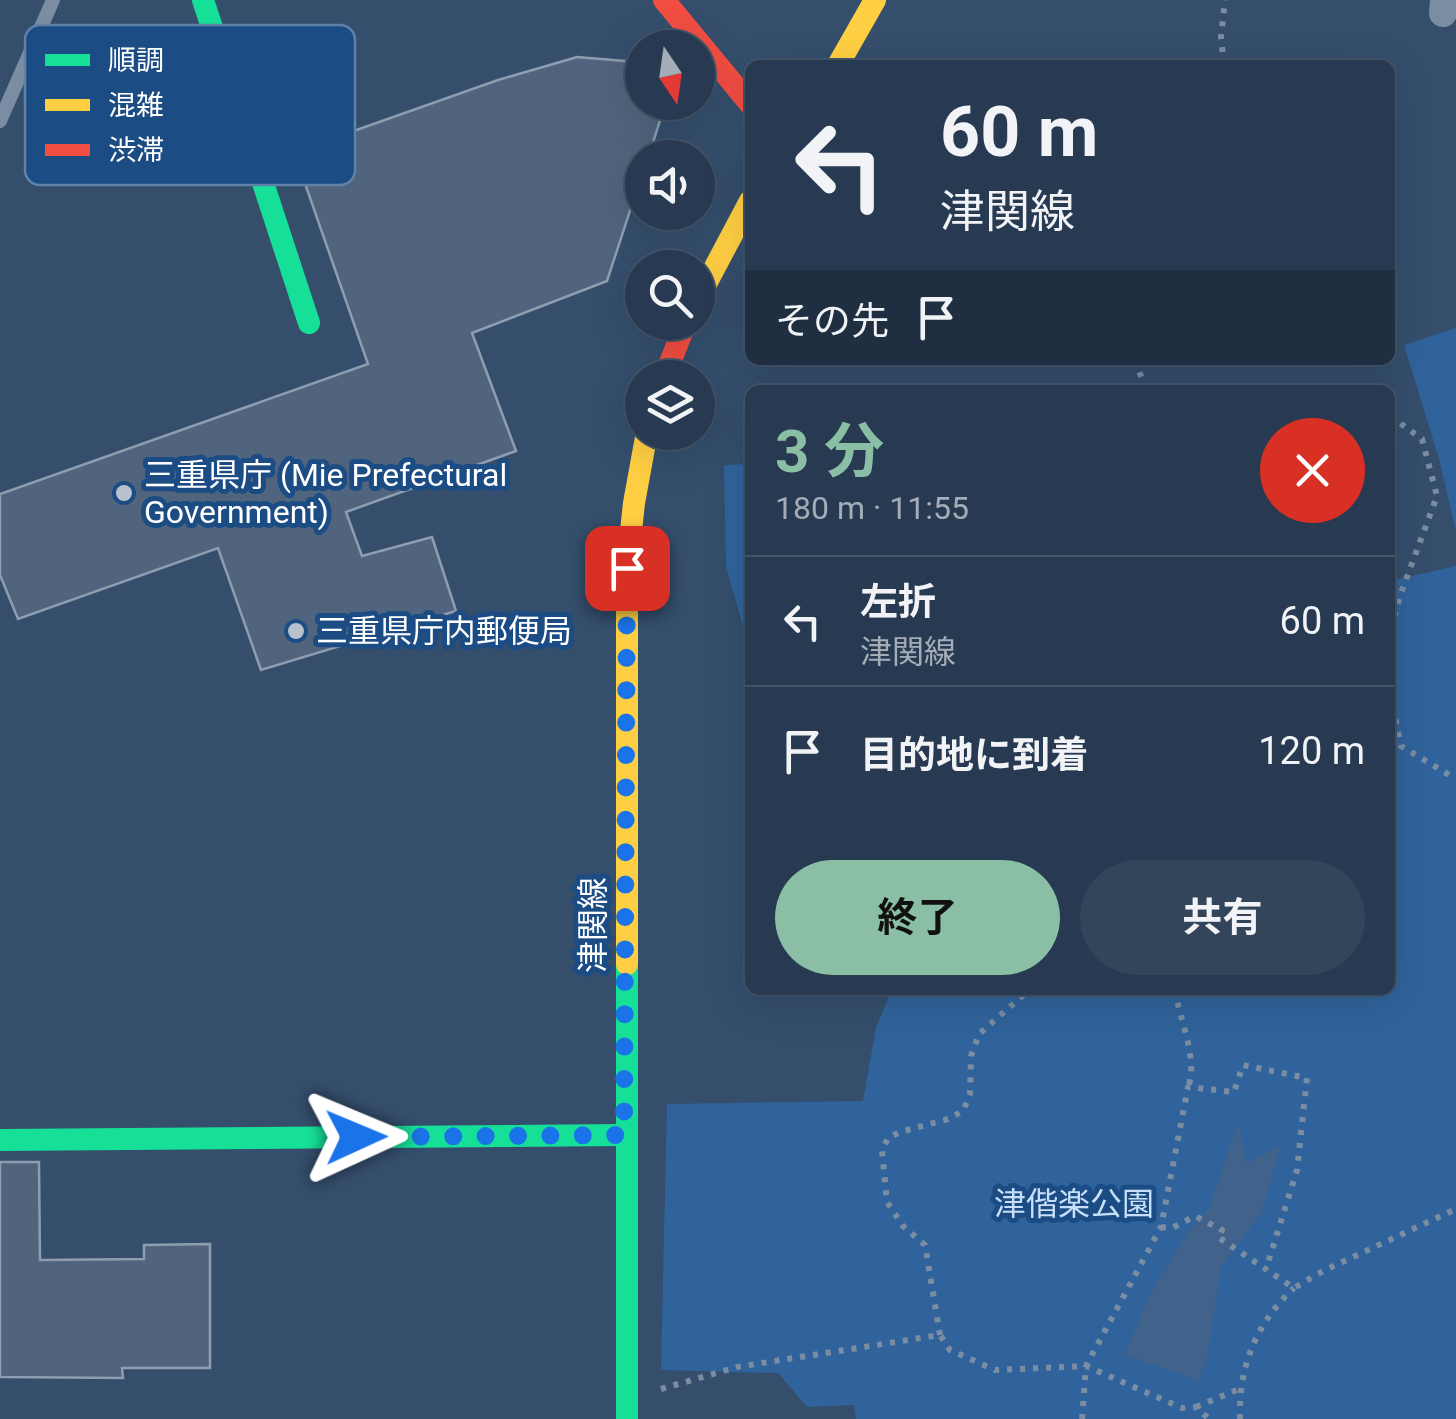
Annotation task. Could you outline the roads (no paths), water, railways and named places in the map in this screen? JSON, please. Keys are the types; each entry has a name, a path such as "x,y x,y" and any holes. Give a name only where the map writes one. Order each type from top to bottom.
{"main road":[{"path":"202,0 210,25"},
{"path":"664,0 745,98"},
{"path":"841,60 875,0"},
{"path":"263,185 309,323"},
{"path":"715,267 745,211"},
{"name":"津関線","path":"626,1409 627,568 644,450"},
{"path":"0,1140 624,1135"}],"lane":[{"path":"42,25 53,0"},
{"path":"0,121 25,64"}],"place":[{"name":"三重県庁 (Mie Prefectural Government)","path":"124,493"},
{"name":"三重県庁内郵便局","path":"296,631"}],"park label":[{"name":"津偕楽公園","path":"1074,1204"}]}
